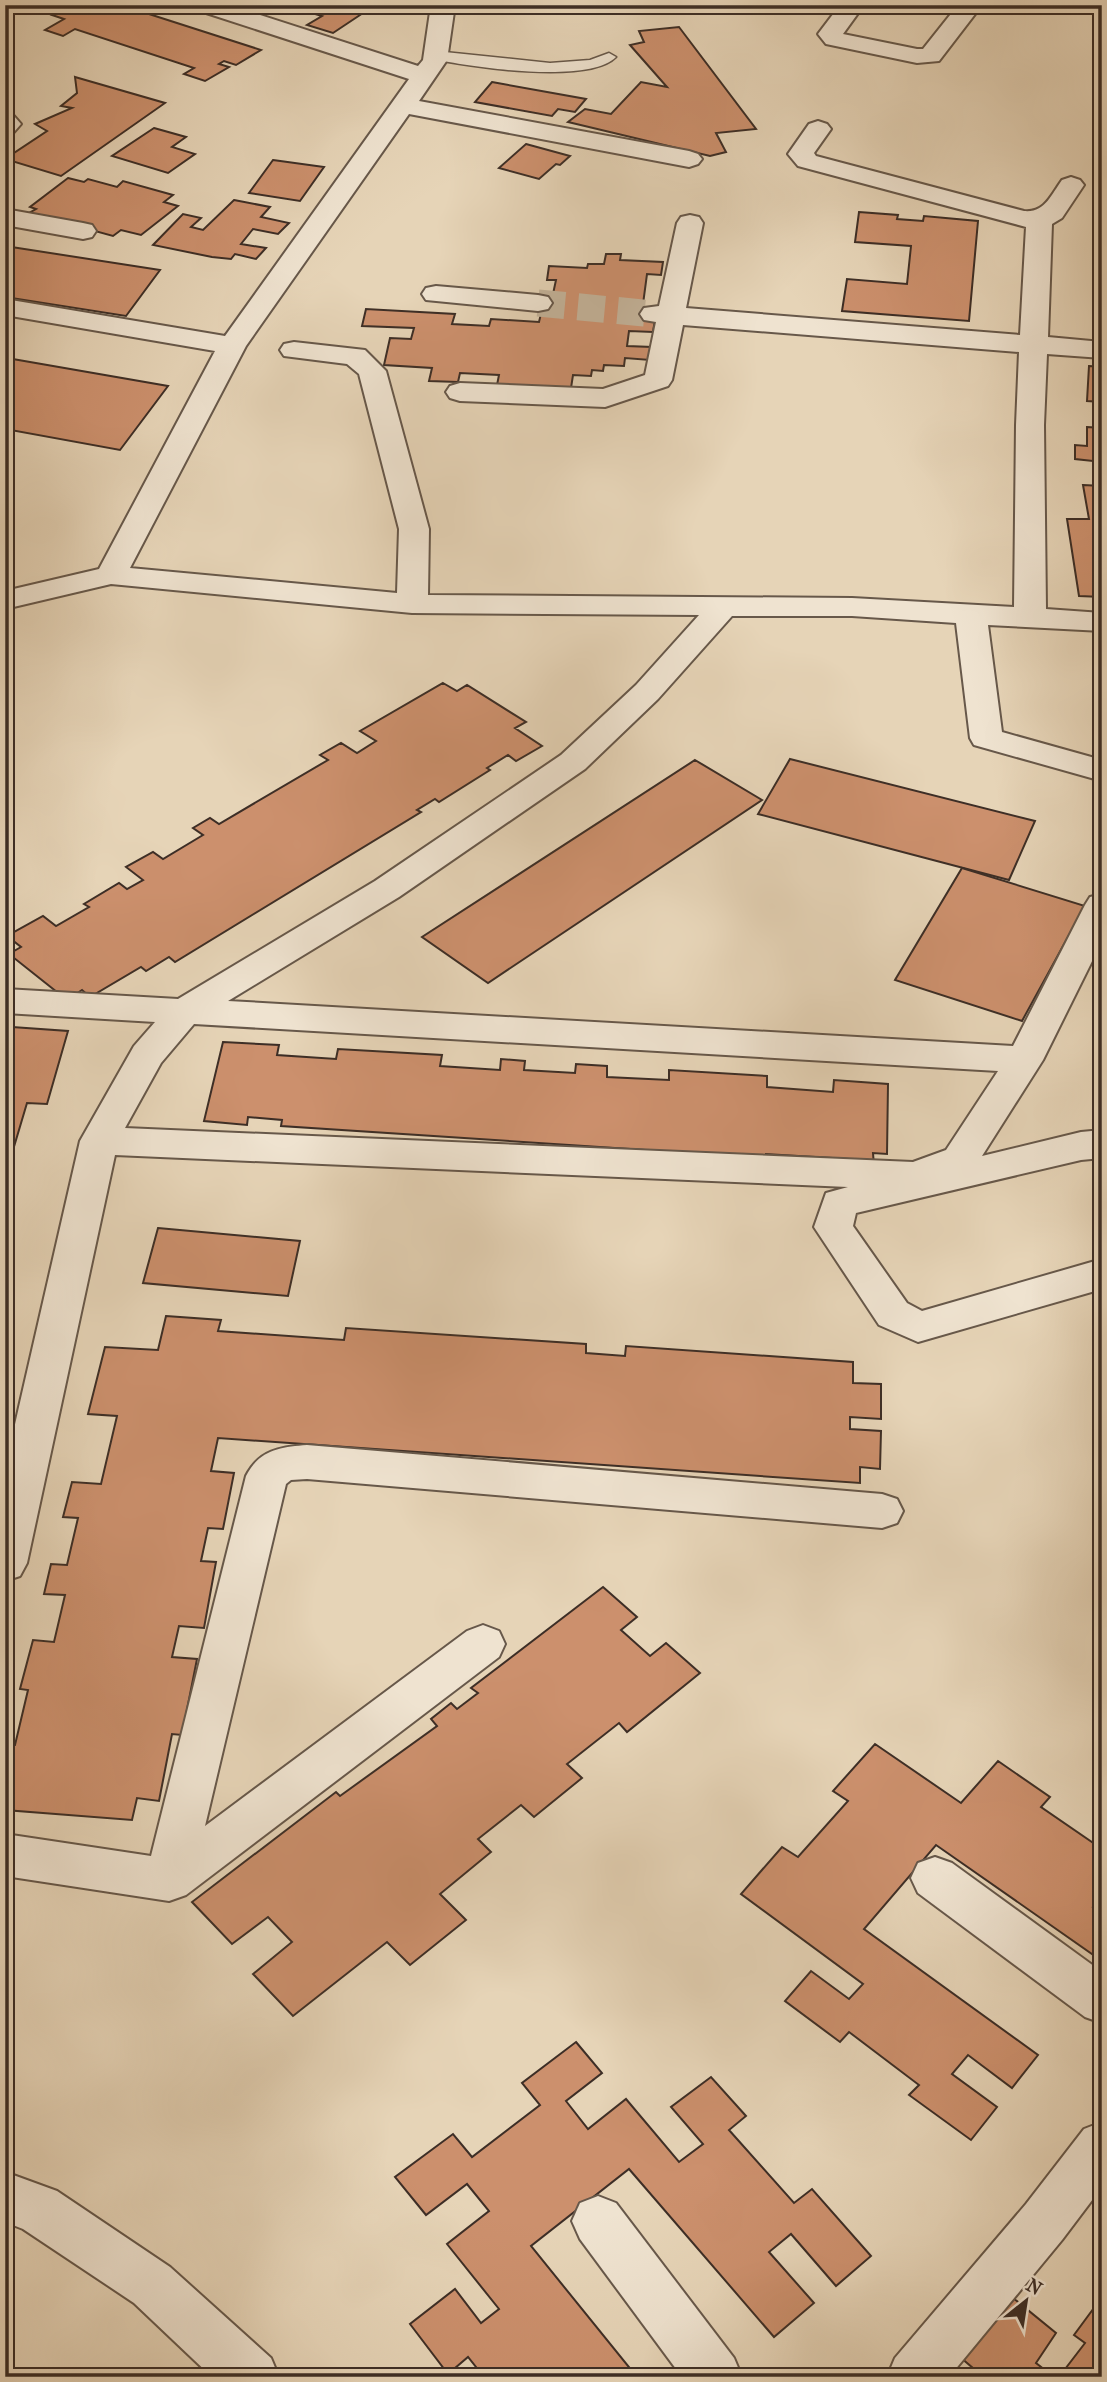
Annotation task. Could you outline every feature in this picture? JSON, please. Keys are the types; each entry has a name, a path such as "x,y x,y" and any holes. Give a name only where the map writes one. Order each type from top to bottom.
{"street":[{"path":"205,5 429,66"},
{"path":"111,575 232,346 429,66 443,5"},
{"path":"852,5 830,34 834,39 917,56 930,55 970,5"},
{"path":"403,105 689,159"},
{"path":"5,121 8,124 5,127"},
{"path":"818,129 800,155 807,161 1040,222 1047,219 1071,185"},
{"path":"5,216 83,231"},
{"path":"1030,618 1030,425 1040,222"},
{"path":"460,392 605,398 658,380 663,315 690,223"},
{"path":"436,293 538,303"},
{"path":"5,307 232,346"},
{"path":"663,315 1102,350"},
{"path":"294,350 355,356 372,371 414,530 412,604"},
{"path":"5,600 111,575 412,604 852,607 1102,622"},
{"path":"5,1563 99,1141 147,1055 186,1010 387,889 573,762 647,692 723,607"},
{"path":"971,614 986,737 1102,771"},
{"path":"99,1141 915,1176 959,1160 1025,1060 1102,905"},
{"path":"5,1001 1025,1060"},
{"path":"1102,1144 1081,1146 840,1203 833,1227 893,1314 918,1327 1102,1274"},
{"path":"169,1880 267,1476 281,1464 307,1462 882,1511"},
{"path":"5,1856 169,1880 483,1644"},
{"path":"934,1878 1102,2001"},
{"path":"914,2377 1044,2222 1102,2146"},
{"path":"5,2197 39,2209 152,2285 252,2377"},
{"path":"598,2221 715,2377"}],"lane":[{"path":"429,66 543,67 598,64 609,57"}],"building":[{"path":"90,5 121,5 261,50 236,65 224,61 219,64 229,67 205,81 184,74 194,68 75,29 63,36 45,30 64,19 52,15 63,9 76,13"},
{"path":"285,5 375,5 333,33 307,25 322,16"},
{"path":"679,27 756,129 716,133 726,152 710,156 568,122 585,109 611,114 641,82 667,87 630,45 644,42 639,31"},
{"path":"75,77 165,103 61,176 5,159 47,131 35,124 72,108 61,106 77,93"},
{"path":"492,82 586,99 575,112 558,109 552,116 475,102"},
{"path":"154,128 186,137 172,147 195,154 168,173 112,156"},
{"path":"526,144 570,156 539,179 499,168"},
{"path":"273,160 324,167 300,201 249,193"},
{"path":"68,178 84,182 88,179 117,187 123,181 173,195 164,202 178,206 141,235 121,230 113,236 29,213 36,209 30,207"},
{"path":"234,200 270,207 261,217 289,223 278,234 253,229 241,244 266,248 256,259 235,254 231,259 212,257 153,245 183,214 201,218 191,227 203,230"},
{"path":"859,212 898,215 897,219 923,221 924,216 978,221 969,321 842,311 847,279 907,284 911,246 855,242"},
{"path":"5,246 160,270 126,316 5,297"},
{"path":"606,254 621,254 620,260 663,262 661,275 647,274 641,319 655,320 653,332 629,331 627,346 652,347 650,360 625,358 624,366 604,365 603,371 592,370 591,376 573,375 571,388 497,385 499,375 460,373 458,382 429,381 432,368 384,365 390,338 411,339 414,328 362,326 366,309 455,314 452,324 489,326 491,319 539,322 546,293 553,294 556,280 547,280 549,266 587,268 588,264 604,264"},
{"path":"7,358 168,386 120,450 5,429"},
{"path":"1089,366 1102,367 1102,402 1087,401"},
{"path":"1087,427 1102,428 1102,462 1075,459 1075,445 1087,446"},
{"path":"1083,485 1102,486 1102,597 1079,596 1067,519 1089,519"},
{"path":"443,683 457,691 467,685 526,722 515,728 542,746 516,761 508,755 487,768 490,770 439,802 435,799 417,810 421,812 175,962 169,957 146,971 141,967 90,997 82,990 67,1000 9,954 21,947 7,936 43,916 56,926 89,907 84,904 119,883 127,889 143,880 126,867 153,852 163,859 203,835 193,828 210,818 219,824 328,760 320,755 341,743 357,753 376,741 360,731"},
{"path":"790,759 1035,821 1009,880 758,814"},
{"path":"695,760 762,800 488,983 422,937"},
{"path":"962,868 1085,906 1022,1021 895,980"},
{"path":"12,1027 68,1031 47,1104 27,1103 5,1177 5,1049"},
{"path":"223,1042 279,1045 277,1055 336,1059 338,1049 442,1055 440,1066 500,1070 501,1059 525,1061 524,1070 575,1073 576,1064 607,1066 607,1077 669,1080 669,1070 767,1076 767,1087 833,1092 834,1080 888,1084 887,1154 873,1153 874,1166 849,1159 766,1154 766,1158 281,1126 282,1120 248,1117 247,1125 204,1121"},
{"path":"158,1228 300,1241 288,1296 143,1283"},
{"path":"166,1316 221,1320 218,1331 344,1340 346,1328 586,1344 586,1353 625,1356 626,1346 853,1362 853,1383 881,1384 881,1419 850,1417 850,1429 881,1431 880,1469 860,1467 860,1483 218,1438 211,1471 234,1473 223,1529 208,1528 201,1561 216,1562 204,1628 179,1626 172,1657 197,1659 182,1735 172,1734 159,1801 137,1798 132,1820 5,1810 5,1744 15,1745 28,1690 20,1689 33,1640 54,1642 65,1595 44,1594 51,1564 67,1565 78,1518 63,1517 72,1482 101,1484 117,1416 88,1414 105,1347 158,1350"},
{"path":"603,1587 637,1617 621,1630 650,1656 666,1643 700,1673 627,1732 619,1723 567,1764 582,1778 534,1817 521,1805 478,1839 491,1852 440,1894 466,1920 410,1965 387,1942 293,2016 253,1974 292,1942 268,1917 232,1944 192,1902 336,1792 340,1796 437,1726 431,1719 451,1703 457,1709 478,1693 471,1688"},
{"path":"875,1744 961,1803 998,1761 1050,1797 1041,1807 1102,1849 1102,1896 1093,1907 1102,1913 1102,1961 936,1845 864,1929 1038,2055 1012,2088 968,2055 952,2074 997,2107 971,2140 909,2095 919,2085 849,2032 840,2042 785,2001 811,1971 849,1999 863,1984 741,1894 782,1847 798,1857 848,1801 833,1791"},
{"path":"576,2042 602,2073 566,2101 588,2129 626,2099 679,2162 703,2144 671,2107 711,2077 746,2116 729,2130 794,2203 812,2189 871,2256 836,2286 791,2234 769,2252 814,2303 774,2337 629,2169 531,2246 637,2377 484,2377 468,2357 448,2374 410,2324 455,2289 481,2323 499,2309 447,2244 489,2211 467,2184 426,2215 395,2177 453,2134 472,2157 540,2105 522,2083"},
{"path":"1007,2293 1056,2333 1036,2363 1054,2377 978,2377 980,2374 960,2357"},
{"path":"1102,2297 1102,2377 1059,2377 1085,2343 1074,2335"}],"tunnel":[{"path":"538,303 654,314"}]}
